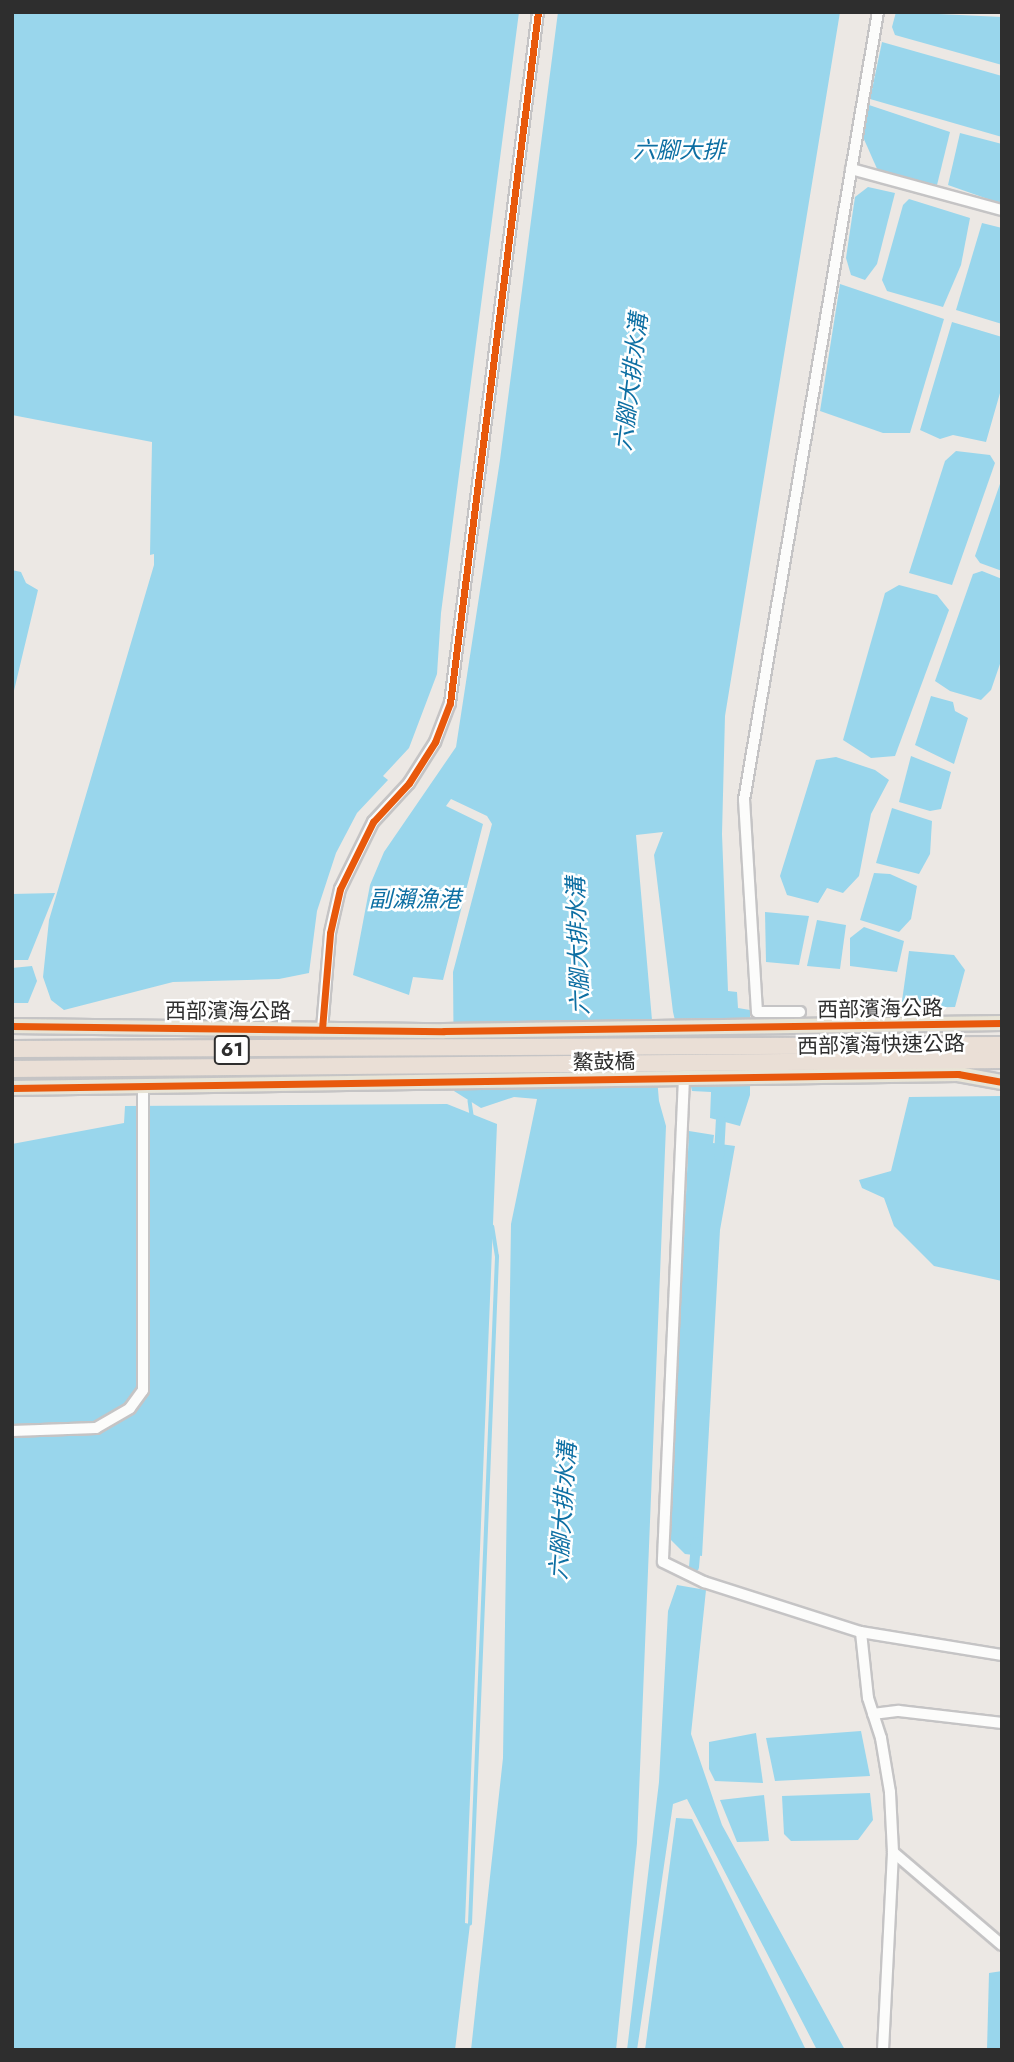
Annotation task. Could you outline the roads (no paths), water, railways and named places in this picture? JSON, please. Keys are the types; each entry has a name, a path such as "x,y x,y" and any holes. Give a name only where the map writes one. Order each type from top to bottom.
{"highway":[{"name":"西部濱海快速公路","path":"761,1047 1002,1045"},
{"name":"鰲鼓橋","path":"452,1056 761,1047"},
{"name":"61","path":"12,1049 452,1056"},
{"name":"鰲鼓橋","path":"452,1056 755,1063"},
{"name":"61","path":"12,1069 452,1056"},
{"name":"西部濱海快速公路","path":"755,1063 1002,1060"}],"main road":[{"name":"西部濱海公路","path":"758,1029 1002,1023"},
{"name":"西部濱海公路","path":"12,1026 444,1031"},
{"name":"鰲鼓橋","path":"444,1031 758,1029"},
{"name":"鰲鼓橋","path":"144,1086 958,1074 1002,1082"},
{"path":"12,1088 144,1086"}],"street":[{"path":"322,1029 330,933 349,865 373,822 409,783 435,742 450,703 538,12"},
{"path":"800,1012 757,1012 744,800 878,12"},
{"path":"851,169 1002,210"},
{"path":"684,1078 663,1562 704,1581 861,1632 1002,1655"},
{"path":"12,1430 106,1422 136,1402 146,1377 144,1086"},
{"path":"861,1632 863,1670 887,1768 893,1852 883,2050"},
{"path":"873,1714 899,1711 1002,1723"},
{"path":"893,1852 1002,1945"}],"water":[{"path":"12,12 519,12 441,613 437,674 409,748 383,776 388,780 357,813 336,853 317,911 309,973 279,979 173,982 64,1010 51,1000 43,977 49,920 154,565 154,554 150,555 152,442 12,415"},
{"name":"六腳大排","path":"558,12 840,12 725,716 722,834 728,991 737,992 738,1008 750,1010 750,1095 740,1126 710,1118 711,1092 692,1091 673,1012 654,855 663,832 636,835 659,1101 666,1126 637,1843 616,2050 471,2050 503,1758 511,1224 537,1099 514,1097 481,1108 454,1091 453,972 492,824 487,816 451,799 446,806 483,824 443,980 413,977 409,995 353,975 370,885 384,852 456,747 500,460"},
{"path":"896,12 1002,17 1002,65 895,35 892,27"},
{"path":"882,42 1002,76 1002,137 870,99"},
{"path":"869,105 950,132 937,185 878,171 863,137"},
{"path":"960,133 1002,144 1002,204 948,185"},
{"path":"868,187 895,193 877,264 865,280 851,275 846,258 855,197"},
{"path":"909,199 970,218 961,265 943,307 887,291 882,280 903,205"},
{"path":"982,223 1002,228 1002,324 956,310"},
{"path":"840,284 944,319 910,433 883,433 820,411"},
{"path":"952,322 1002,337 1002,386 986,442 953,435 940,439 920,430"},
{"path":"956,451 990,455 995,463 952,585 909,573 945,461"},
{"path":"1002,478 1002,571 980,563 975,556"},
{"path":"12,570 21,572 26,583 38,590 12,699"},
{"path":"982,571 1002,579 1002,658 991,690 981,700 950,691 935,681 973,574"},
{"path":"899,585 937,595 949,610 895,756 871,758 843,740 885,593"},
{"path":"931,696 953,702 955,711 968,718 954,764 915,745"},
{"path":"911,756 951,772 941,809 930,811 899,802"},
{"path":"836,757 875,770 889,780 871,814 859,876 843,893 827,888 818,903 787,895 780,876 816,760"},
{"path":"892,808 932,821 930,854 919,874 876,863"},
{"path":"874,873 890,874 917,886 911,919 899,932 860,920"},
{"path":"55,893 28,960 12,960 12,894"},
{"path":"765,912 809,916 799,965 766,962"},
{"path":"817,920 846,925 840,969 807,966"},
{"path":"864,927 904,941 897,972 850,966 850,938"},
{"path":"909,951 954,955 965,970 955,1007 901,1008"},
{"path":"32,966 37,981 28,1003 12,1003 12,968"},
{"path":"1002,1096 1002,1281 934,1266 894,1226 884,1198 862,1188 859,1180 891,1171 909,1097"},
{"path":"447,1104 497,1124 465,1923 470,1924 455,2050 12,2050 12,1144 124,1123 125,1106"},
{"path":"689,1131 714,1135 713,1143 735,1146 720,1230 702,1556 685,1554 670,1539"},
{"path":"677,1585 706,1590 691,1734 722,1825 845,2050 817,2050 687,1799 673,1804 637,2050 627,2050 659,1782 668,1611"},
{"path":"861,1731 870,1776 775,1781 766,1738"},
{"path":"756,1733 763,1783 715,1781 709,1769 709,1742"},
{"path":"870,1793 873,1820 858,1840 791,1841 784,1834 782,1796"},
{"path":"764,1795 769,1841 737,1842 720,1800"},
{"path":"676,1818 692,1819 806,2050 645,2050"},
{"path":"1002,1971 1002,2050 987,2050 989,1973"}],"waterway":[{"path":"470,1101 472,1116"},
{"path":"719,1156 721,1121"},
{"path":"470,1924 497,1257 492,1227"},
{"path":"694,1567 696,1542"}],"water label":[{"name":"六腳大排水溝","path":"631,382"},
{"name":"副瀨漁港","path":"415,899"},
{"name":"六腳大排水溝","path":"578,946"},
{"name":"六腳大排水溝","path":"563,1511"}]}
